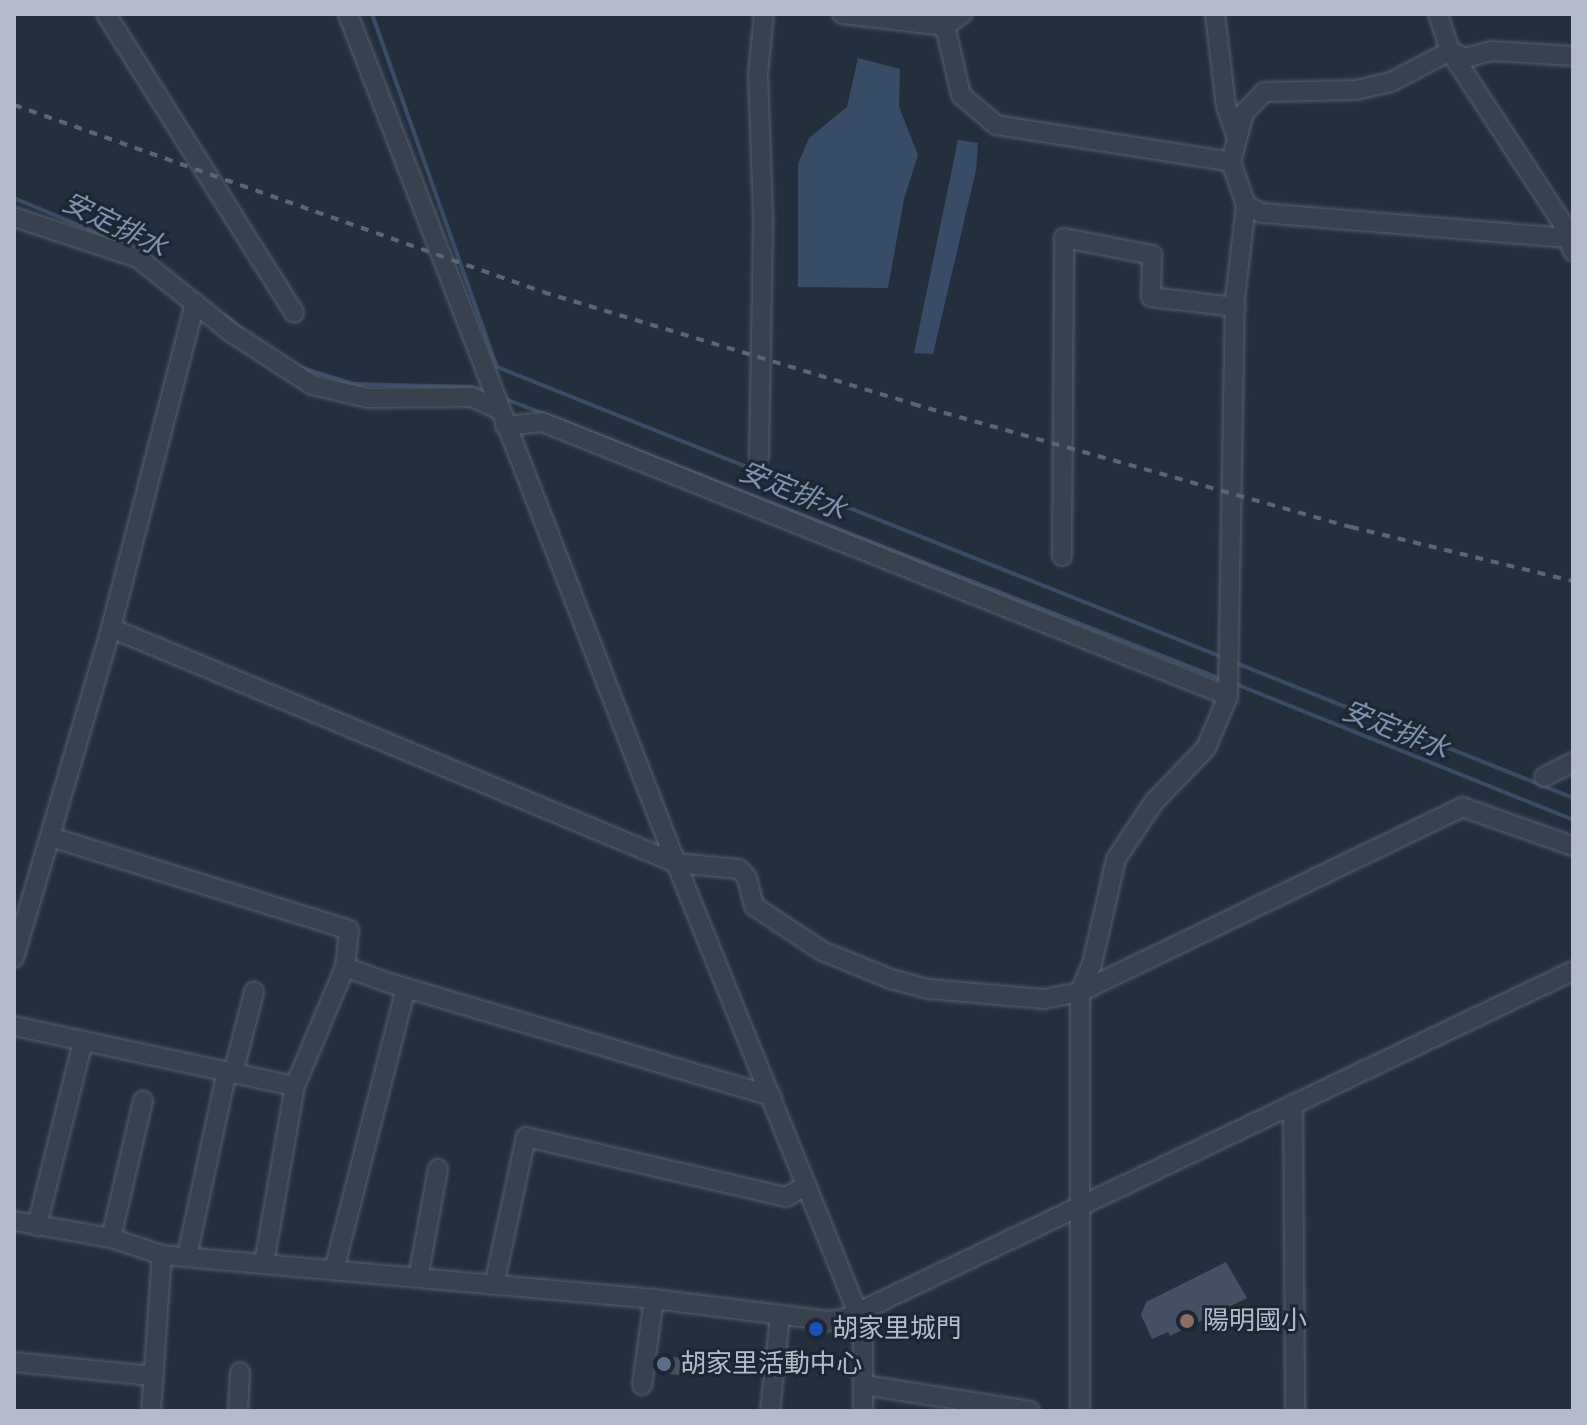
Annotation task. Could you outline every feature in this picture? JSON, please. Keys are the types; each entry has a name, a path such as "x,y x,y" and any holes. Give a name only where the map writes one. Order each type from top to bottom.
{"street":[{"path":"106,14 294,313"},
{"path":"348,14 676,863 857,1312 864,1385 863,1411"},
{"path":"759,457 763,216 758,74 764,14"},
{"path":"842,14 945,26 962,14"},
{"path":"1215,14 1226,106 1236,135"},
{"path":"1438,14 1450,51 1570,245"},
{"path":"945,26 961,95 996,125 1231,162"},
{"path":"1080,1411 1080,992 1092,964 1116,859 1154,802 1206,748 1229,676 1235,307 1246,205 1231,162 1236,135 1244,113 1264,92 1356,90 1391,82 1450,51"},
{"path":"1450,51 1465,58 1492,51 1573,56"},
{"path":"1246,205 1262,213 1570,245"},
{"path":"14,217 138,258 195,303 312,385 368,398 472,397 1229,676"},
{"path":"1062,556 1064,238 1152,255 1151,297 1235,307"},
{"path":"14,958 111,628 195,303"},
{"path":"111,628 676,863 739,869 747,878 754,906 822,951 891,979 929,989 1044,999 1080,992 1462,807 1573,846"},
{"path":"1544,777 1573,762"},
{"path":"51,837 349,930 345,967 295,1086 264,1263"},
{"path":"345,967 406,988 771,1096"},
{"path":"14,1221 111,1238 162,1255 654,1299 830,1321 857,1312 1573,971"},
{"path":"334,1270 406,988"},
{"path":"187,1256 230,1073 254,992"},
{"path":"14,1026 295,1086"},
{"path":"37,1226 83,1041"},
{"path":"111,1238 143,1101"},
{"path":"1293,1104 1295,1411"},
{"path":"494,1285 526,1137 786,1197 807,1185"},
{"path":"418,1278 438,1169"},
{"path":"151,1411 162,1255"},
{"path":"642,1385 654,1299"},
{"path":"770,1411 780,1316"},
{"path":"14,1362 153,1376"},
{"path":"238,1411 240,1372"},
{"path":"864,1385 1030,1411"}],"water":[{"path":"858,58 900,69 899,107 918,155 904,199 888,288 798,287 798,164 809,138 847,107"},
{"path":"958,140 978,143 976,170 933,354 914,353"}],"building":[{"path":"1226,1262 1247,1298 1170,1336 1168,1332 1152,1339 1141,1315 1146,1302"},
{"name":"胡家里活動中心","path":"658,1355 681,1358 679,1375 656,1372"}],"waterway":[{"path":"372,14 497,367 1224,658"},
{"name":"安定排水","path":"14,198 126,245"},
{"name":"安定排水","path":"224,315 242,329"},
{"name":"安定排水","path":"299,367 354,384 471,387 487,393"},
{"name":"安定排水","path":"503,398 1221,679"},
{"path":"1236,663 1573,798"},
{"name":"安定排水","path":"1233,683 1573,820"}],"railway":[{"path":"14,105 543,292 913,404 1351,527 1573,581"}],"place":[{"name":"陽明國小","path":"1187,1321"},
{"name":"胡家里城門","path":"816,1329"},
{"name":"胡家里活動中心","path":"664,1364"}]}
